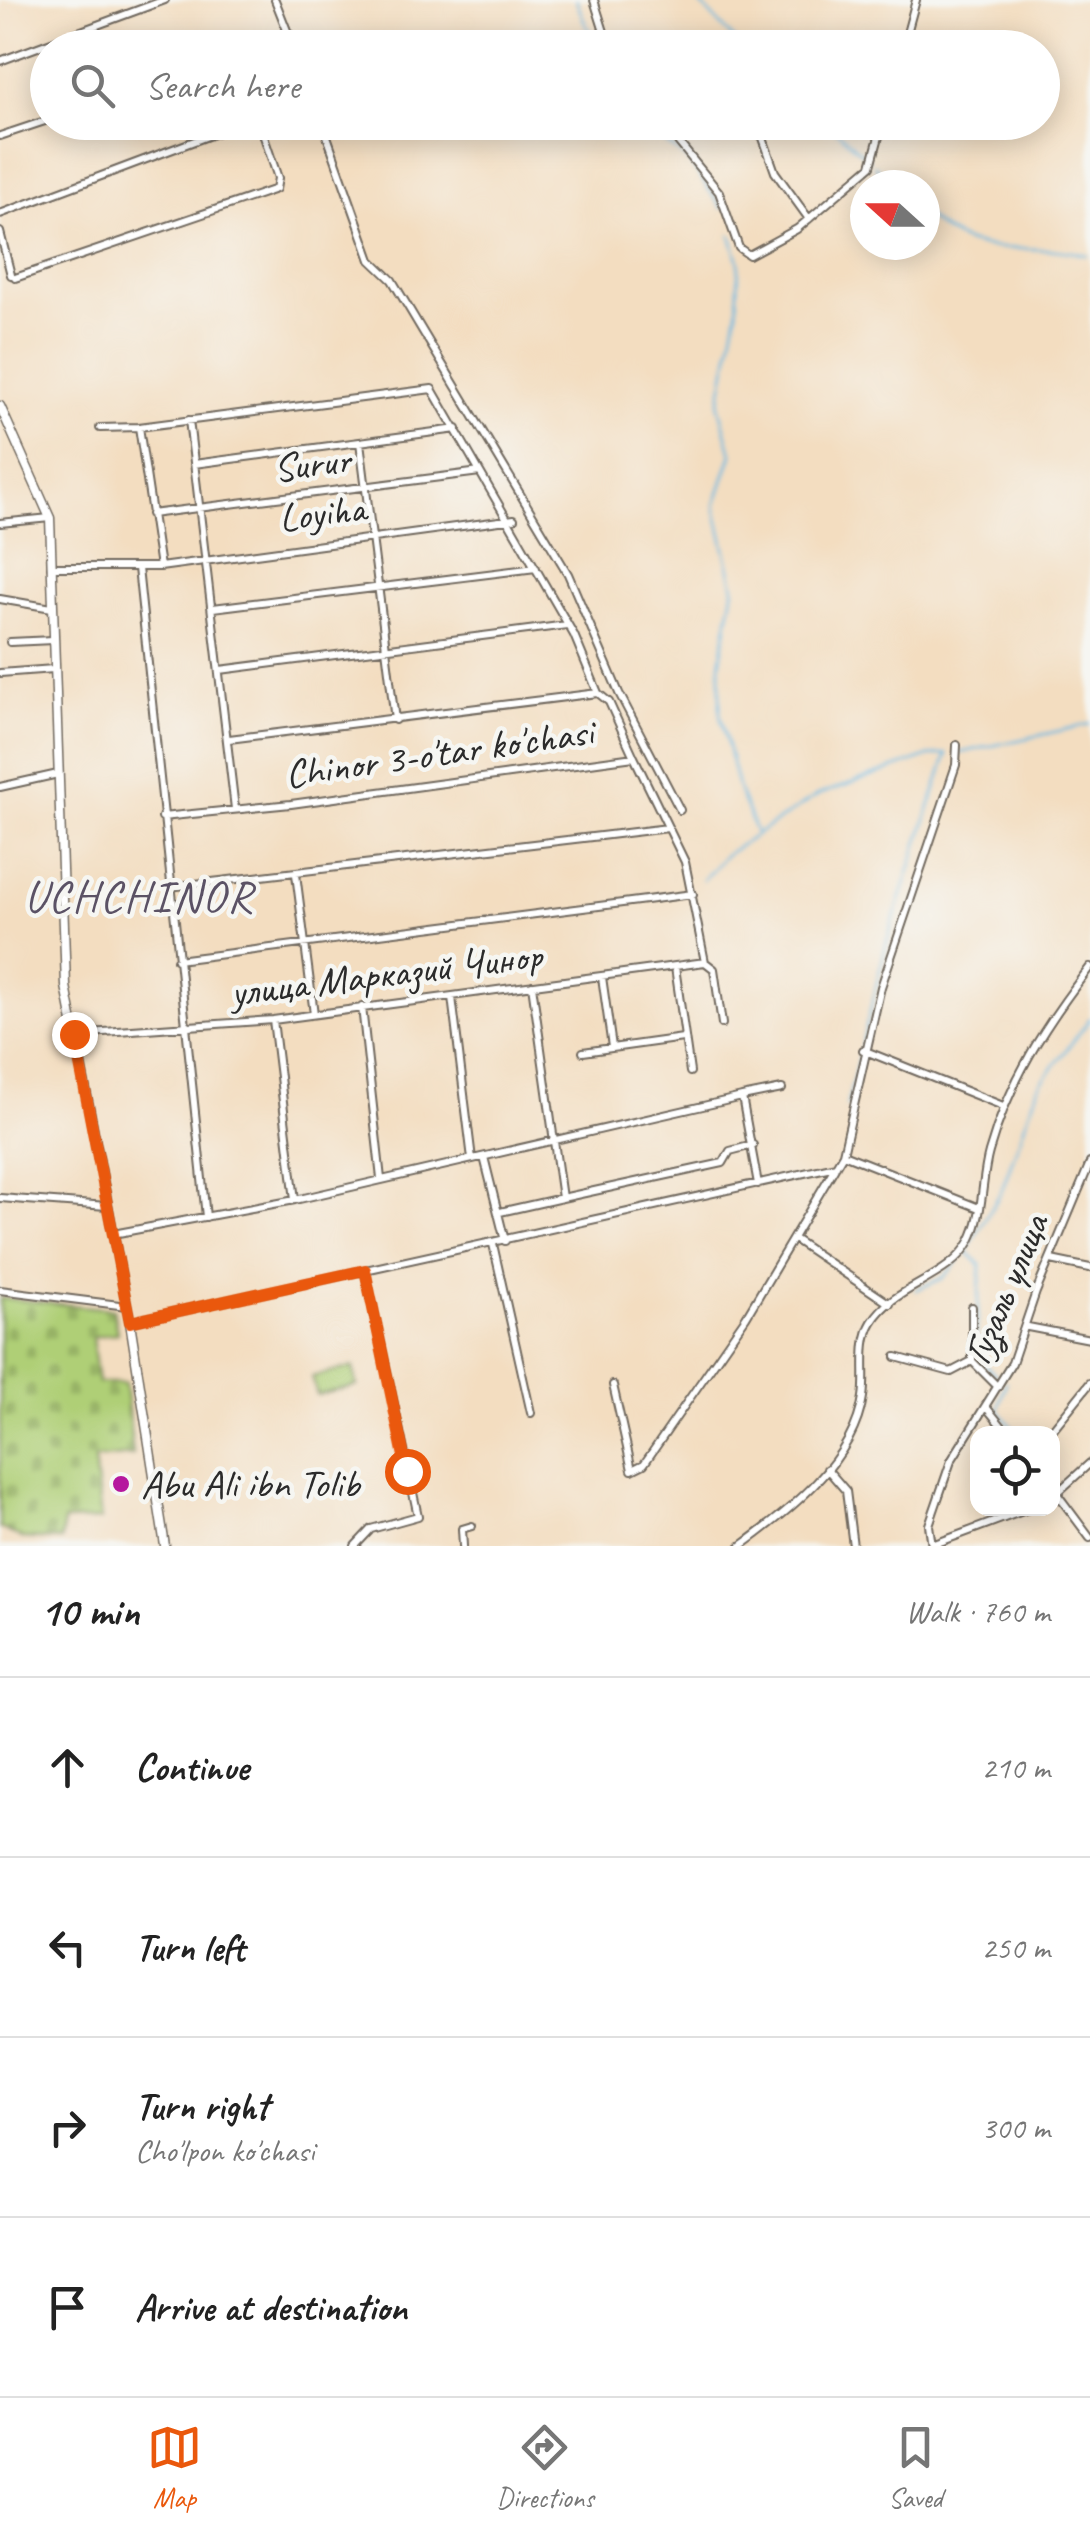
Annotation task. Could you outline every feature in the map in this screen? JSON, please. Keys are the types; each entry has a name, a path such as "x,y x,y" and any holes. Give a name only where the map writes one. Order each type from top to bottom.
{"main road":[{"path":"1,409 32,468 50,518 63,947 74,1034 128,1306 165,1546"}],"street":[{"path":"84,30 165,0"},
{"path":"275,0 288,30"},
{"path":"594,0 603,30"},
{"path":"908,30 916,0"},
{"path":"0,61 30,50"},
{"path":"0,136 30,126"},
{"path":"0,214 197,140"},
{"path":"0,232 13,277 276,190 278,178 265,140"},
{"path":"328,140 371,260 386,270 402,295 568,574 619,693 680,810"},
{"path":"677,140 719,192 743,253 755,253 809,218 872,166 878,140"},
{"path":"763,140 775,172 809,218"},
{"path":"100,428 139,427 432,390 510,520 598,692 609,702 634,757"},
{"path":"189,420 236,809"},
{"path":"139,427 160,566"},
{"path":"194,464 457,430"},
{"path":"360,442 395,720"},
{"name":"Surur","path":"151,514 480,472"},
{"path":"0,522 50,518"},
{"name":"Loyiha","path":"50,567 160,566 510,520"},
{"path":"138,568 206,1217"},
{"path":"213,608 536,568"},
{"path":"0,599 52,608"},
{"path":"220,670 567,625"},
{"path":"10,642 52,640"},
{"path":"0,673 54,669"},
{"path":"229,739 598,692"},
{"path":"613,1385 632,1470 644,1464 794,1239 836,1166 842,1154 863,1050 900,924 956,765 957,745"},
{"name":"Chinor 3-o'tar ko'chasi","path":"162,817 634,757 685,862 705,962 714,969 722,1024"},
{"path":"640,769 656,763"},
{"path":"0,787 58,774"},
{"path":"170,888 668,828"},
{"path":"296,874 314,1014"},
{"path":"177,960 693,894"},
{"name":"улица Марказий Чинор","path":"74,1034 184,1030 273,1020 705,962"},
{"path":"674,967 690,1072"},
{"path":"741,1546 793,1506 827,1468 862,1402 870,1326 890,1304 957,1258 970,1241 1003,1106 1028,1054 1090,968"},
{"path":"602,977 612,1048"},
{"path":"532,985 562,1198"},
{"path":"452,997 472,1160"},
{"path":"362,1007 381,1178"},
{"path":"273,1020 295,1200"},
{"path":"584,1052 684,1038"},
{"path":"863,1050 1003,1106"},
{"path":"113,1234 295,1200 782,1088"},
{"path":"744,1096 758,1184"},
{"path":"500,1212 723,1164 730,1151 753,1145"},
{"path":"842,1154 979,1208"},
{"path":"484,1157 504,1240"},
{"name":"Гузаль улица","path":"932,1546 929,1525 951,1461 998,1387 1028,1327 1036,1292 1090,1162"},
{"path":"130,1322 836,1166"},
{"path":"1079,1194 1090,1196"},
{"path":"0,1198 107,1206"},
{"path":"794,1239 890,1304"},
{"path":"493,1244 531,1414"},
{"path":"1051,1260 1090,1268"},
{"path":"355,1546 371,1529 418,1516 365,1270"},
{"path":"0,1290 128,1306"},
{"path":"972,1307 972,1361 998,1387"},
{"path":"1028,1327 1090,1338"},
{"path":"896,1357 950,1372 972,1361"},
{"path":"1055,1426 1090,1383"},
{"path":"986,1406 1002,1426"},
{"path":"1060,1491 1090,1462"},
{"path":"827,1468 846,1491 853,1546"},
{"path":"1060,1500 1090,1538"},
{"path":"932,1546 1010,1516"},
{"path":"464,1546 462,1529 472,1526"}],"green space":[{"path":"0,1298 113,1309 117,1333 92,1337 98,1383 125,1383 133,1455 94,1459 101,1520 64,1521 61,1540 22,1538 0,1528"},
{"path":"353,1367 357,1386 317,1395 312,1377"}],"waterway":[{"path":"576,0 589,30"},
{"path":"697,0 725,30"},
{"path":"662,140 689,161 722,208"},
{"path":"847,140 869,160"},
{"path":"875,166 879,170"},
{"path":"940,228 963,241 982,246 1087,255"},
{"path":"731,235 739,262 737,313 719,406 732,454 715,505 734,587 720,664 720,714 739,791 757,835"},
{"path":"960,753 1090,724"},
{"path":"703,880 725,855 818,795 929,756 947,754 887,941 847,1106"},
{"path":"996,1375 979,1360 976,1338 981,1265 966,1251 1001,1192 1038,1087 1090,1019"},
{"path":"915,1290 943,1278 959,1260"},
{"path":"1006,1382 998,1410 1011,1426"}],"place":[{"name":"Abu Ali ibn Tolib","path":"121,1484"}],"district":[{"name":"UCHCHINOR","path":"139,896"}],"route":[{"path":"74,1034 130,1322 365,1270 407,1471"}]}
